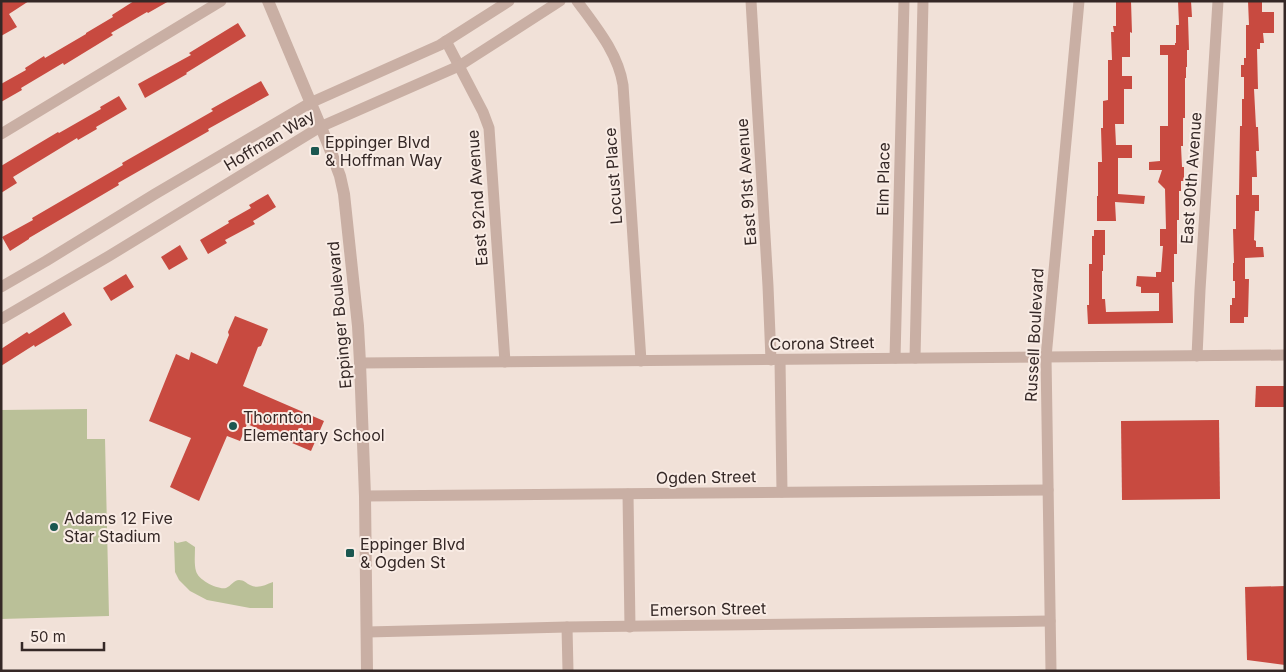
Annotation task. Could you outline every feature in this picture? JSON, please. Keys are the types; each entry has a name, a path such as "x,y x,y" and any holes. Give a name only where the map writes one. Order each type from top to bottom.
{"street":[{"path":"1,134 221,1"},
{"name":"Eppinger Boulevard","path":"268,1 340,176 344,194 360,363 365,496 367,671"},
{"name":"Hoffman Way","path":"1,288 155,194 310,103 446,41 509,1"},
{"name":"Hoffman Way","path":"1,319 109,256 320,127 459,66 560,1"},
{"name":"Locust Place","path":"577,1 611,50 618,64 623,86 641,361"},
{"name":"East 91st Avenue","path":"751,1 768,276 776,360 782,492"},
{"name":"Elm Place","path":"895,358 904,1"},
{"path":"914,358 923,1"},
{"name":"Russell Boulevard","path":"1051,671 1046,357 1079,1"},
{"name":"East 90th Avenue","path":"1197,356 1218,1"},
{"name":"East 92nd Avenue","path":"446,41 483,112 489,128 505,362"},
{"name":"Corona Street","path":"360,363 1285,355"},
{"name":"Ogden Street","path":"365,496 1048,490"},
{"path":"628,494 630,626"},
{"name":"Emerson Street","path":"367,632 567,627 1050,621"},
{"path":"567,627 568,671"}],"green space":[{"name":"Adams 12 Five Star Stadium","path":"87,409 87,439 105,439 109,616 1,619 1,410"},
{"path":"174,541 177,543 186,541 195,547 196,571 200,578 214,586 226,588 239,580 256,587 273,582 273,608 250,608 207,600 190,591 179,580 175,572"}],"building":[{"path":"1,1 29,1 9,14 17,27 1,36"},
{"path":"134,1 169,1 111,33 113,35 64,65 63,63 21,88 22,90 1,102 1,84 26,70 25,68 44,56 45,58 86,34"},
{"path":"1116,1 1131,1 1132,33 1130,32 1130,57 1122,57 1122,76 1132,76 1132,89 1124,89 1124,124 1115,124 1116,145 1132,145 1132,158 1118,158 1118,194 1145,196 1144,204 1115,202 1116,221 1097,221 1098,162 1102,162 1101,128 1103,128 1103,101 1108,100 1108,60 1112,60 1111,32 1114,32 1113,26 1116,26"},
{"path":"1178,1 1191,1 1192,17 1188,17 1189,50 1187,50 1185,78 1183,146 1181,146 1184,181 1181,181 1181,191 1179,191 1177,254 1174,254 1174,282 1172,282 1173,323 1088,324 1089,264 1092,264 1092,236 1094,236 1094,230 1105,230 1102,299 1105,299 1106,312 1159,311 1159,293 1141,293 1141,287 1136,286 1137,276 1156,277 1156,272 1161,272 1163,246 1160,246 1160,229 1166,229 1165,189 1158,182 1162,170 1149,170 1149,162 1160,161 1160,126 1168,126 1168,55 1160,55 1160,45 1175,45 1176,43 1176,25 1179,25"},
{"path":"1248,1 1262,1 1262,12 1274,12 1274,33 1263,33 1264,43 1260,43 1260,49 1257,49 1258,89 1254,89 1259,151 1256,151 1257,177 1252,177 1252,195 1259,195 1259,211 1255,211 1254,240 1256,241 1256,247 1263,247 1264,257 1245,258 1245,279 1249,279 1248,317 1244,317 1244,323 1230,323 1230,305 1232,305 1232,298 1235,298 1235,281 1233,281 1233,229 1236,229 1236,195 1239,195 1240,126 1242,126 1242,99 1244,99 1244,77 1241,77 1241,65 1244,65 1244,58 1246,58 1246,25 1249,25"},
{"path":"238,23 246,36 187,74 145,98 138,84 191,55 189,53"},
{"path":"261,81 269,95 118,183 119,185 10,251 2,237 123,165 122,163 213,111 211,109"},
{"path":"119,96 127,109 96,127 97,129 78,140 77,138 13,177 17,183 1,193 1,166 101,109 100,107"},
{"path":"268,194 276,207 253,221 255,224 225,240 227,243 208,254 200,240 229,223 228,221 251,208 249,205"},
{"path":"180,245 188,259 169,270 161,257"},
{"path":"126,274 134,287 111,301 103,288"},
{"path":"64,312 72,325 35,347 34,345 1,366 1,349"},
{"name":"Thornton Elementary School","path":"235,316 268,329 261,346 258,347 243,386 324,421 311,451 247,424 240,441 227,436 199,501 170,487 191,438 149,421 176,354 189,360 191,352 217,364"},
{"path":"1256,386 1285,386 1285,407 1255,407"},
{"path":"1219,420 1220,499 1122,500 1121,421"},
{"path":"1285,586 1285,665 1247,660 1245,587"}],"place":[{"name":"Eppinger Blvd & Hoffman Way","path":"315,151"},
{"name":"Thornton Elementary School","path":"233,426"},
{"name":"Adams 12 Five Star Stadium","path":"54,527"},
{"name":"Eppinger Blvd & Ogden St","path":"350,553"}]}
